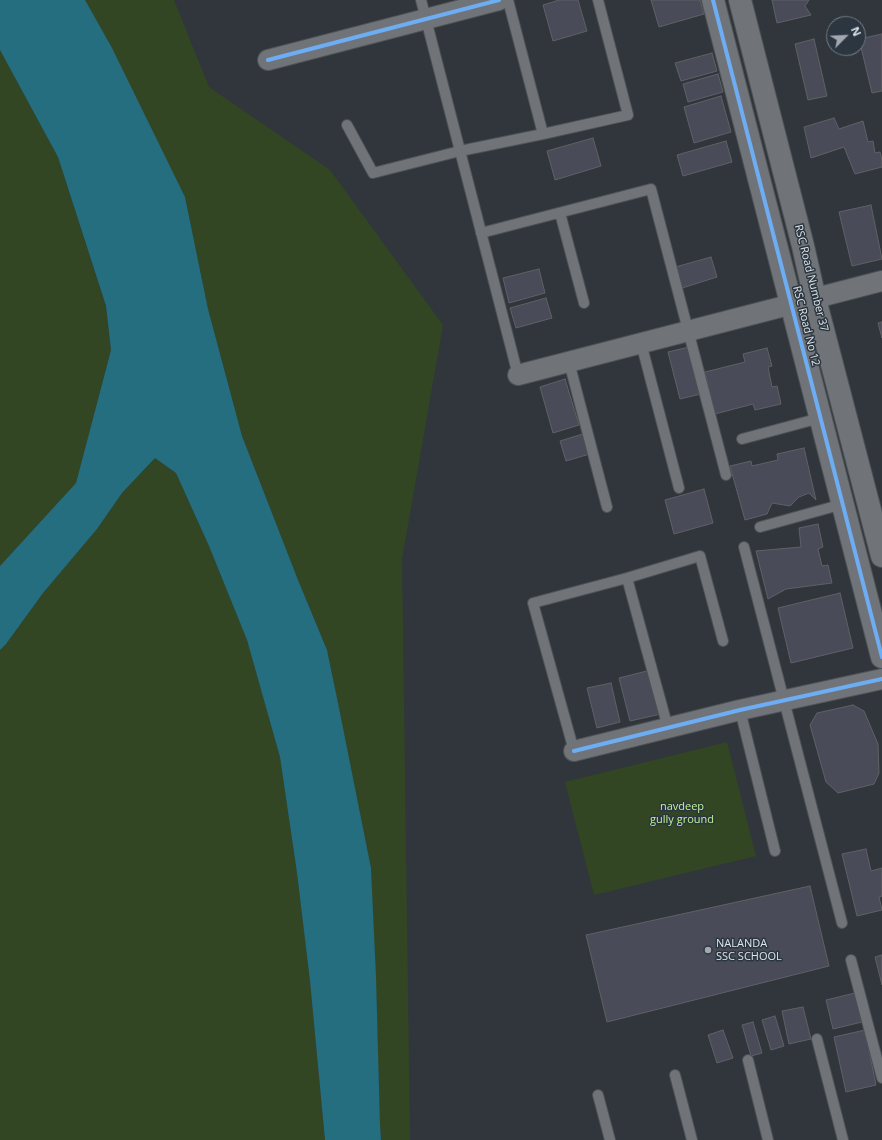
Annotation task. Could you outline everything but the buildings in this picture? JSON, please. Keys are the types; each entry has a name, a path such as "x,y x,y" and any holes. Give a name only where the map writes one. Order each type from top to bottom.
{"street":[{"path":"268,60 499,0"},
{"name":"RSC Road No 12","path":"713,0 882,658"},
{"name":"RSC Road Number 37","path":"740,0 882,556"},
{"path":"518,375 882,282"},
{"path":"574,751 740,710 882,679"}],"lane":[{"path":"420,0 518,375"},
{"path":"508,0 543,134"},
{"path":"347,125 373,173 460,151 628,115 598,0"},
{"path":"481,233 652,189 726,475"},
{"path":"560,213 584,303"},
{"path":"641,343 678,488"},
{"path":"569,362 607,507"},
{"path":"742,439 820,418"},
{"path":"760,527 842,504"},
{"path":"744,547 842,923"},
{"path":"574,751 533,603 627,578 700,556 723,641"},
{"path":"627,578 668,728"},
{"path":"740,710 775,851"},
{"path":"851,960 882,1078"},
{"path":"817,1039 843,1140"},
{"path":"748,1060 768,1140"},
{"path":"675,1075 692,1140"},
{"path":"598,1095 610,1140"}],"green space":[{"path":"84,0 174,0 209,87 330,170 443,325 402,559 410,1140 381,1140 371,868 327,650 242,436 208,309 185,197"},
{"path":"0,50 58,157 106,307 111,350 76,483 0,566"},
{"path":"155,458 176,473 209,546 247,640 280,757 297,873 310,981 325,1140 0,1140 0,650 43,593 97,529 122,493"},
{"name":"navdeep gully ground","path":"727,742 756,856 594,895 565,782"}],"water":[{"path":"0,0 85,0 112,48 185,197 208,309 242,436 327,650 371,868 381,1140 325,1140 310,981 297,873 280,757 247,640 209,546 176,473 155,458 122,493 97,529 43,593 0,650 0,566 76,483 111,350 106,306 58,157 0,50"}],"cycle path":[{"path":"268,60 499,0"},
{"path":"713,0 882,657"},
{"path":"574,751 740,710 882,679"}],"place":[{"name":"NALANDA SSC SCHOOL","path":"708,950"}]}
